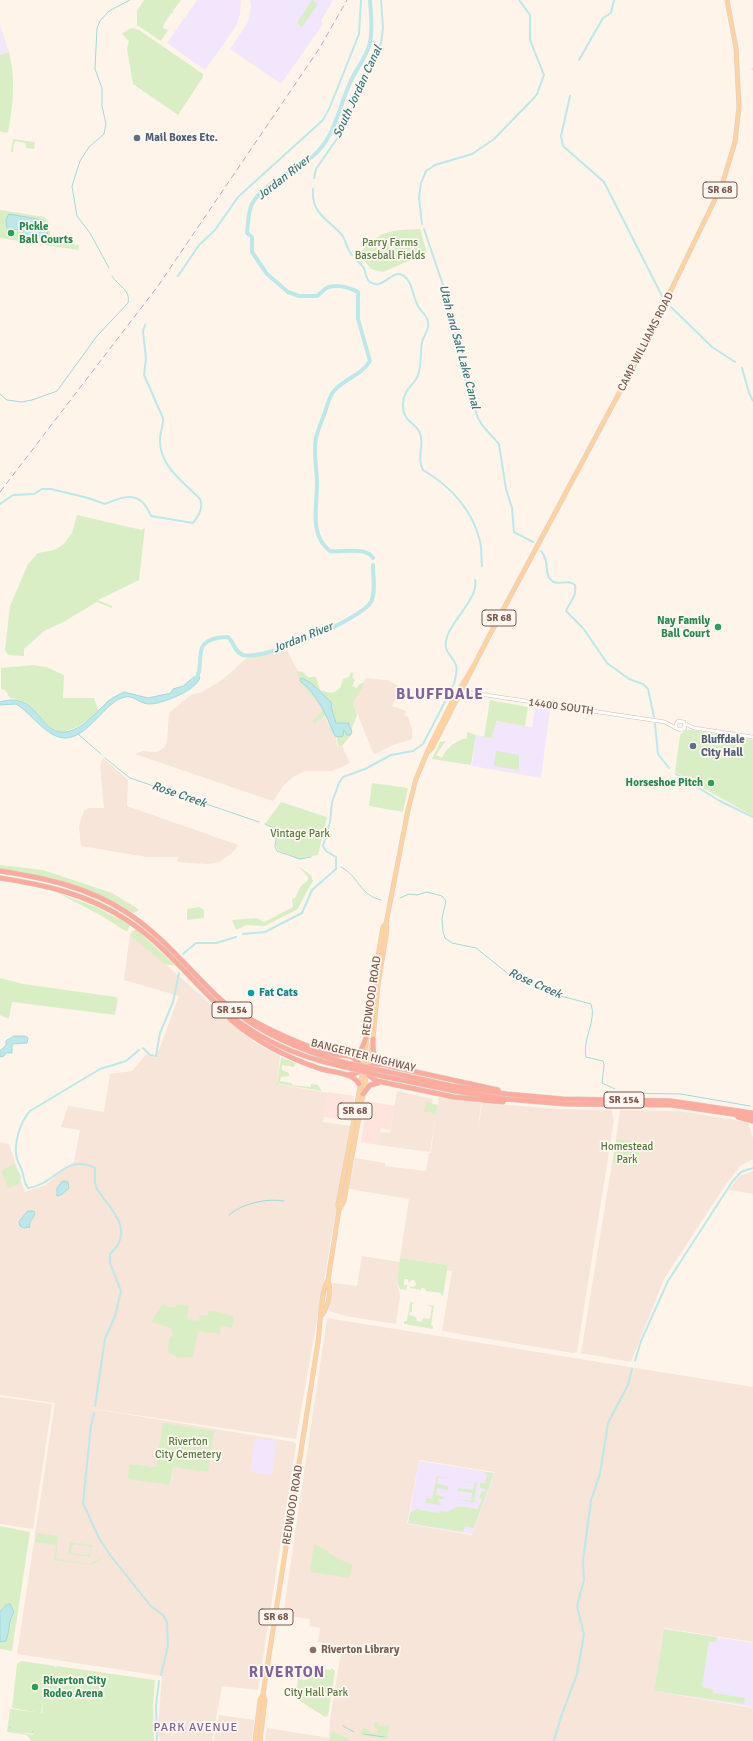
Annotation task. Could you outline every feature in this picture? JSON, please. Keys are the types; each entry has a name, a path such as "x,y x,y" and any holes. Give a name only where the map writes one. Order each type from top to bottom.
{"highway":[{"name":"BANGERTER HIGHWAY","path":"0,871 46,879 70,886 100,898 130,915 167,944 219,998 244,1019 272,1036 299,1049 345,1065"},
{"name":"BANGERTER HIGHWAY","path":"0,878 37,883 71,893 105,907 138,928 163,948 230,1016 269,1042 314,1060 465,1088 533,1097 580,1100 667,1101 753,1112"},
{"path":"192,979 220,1010 253,1037 293,1058 354,1078 359,1084"},
{"path":"219,998 251,1020 293,1041 313,1048 350,1056 357,1060 374,1080 467,1099 512,1102 543,1102"},
{"path":"350,1056 360,1053 366,1038"},
{"path":"373,1039 375,1059 389,1065 442,1079 533,1097"},
{"path":"344,1075 354,1074 378,1064 389,1065"},
{"name":"BANGERTER HIGHWAY","path":"383,1073 474,1095 543,1102 655,1104 701,1108 753,1117"},
{"path":"363,1094 373,1083 387,1083"},
{"path":"701,1108 753,1121"}],"main road":[{"name":"CAMP WILLIAMS ROAD","path":"420,767 459,691 476,662 639,356 706,221 725,176 735,142 739,107 736,48 727,0"},
{"name":"14400 SOUTH","path":"459,691 665,722 677,722"},
{"path":"694,728 680,730 676,728 677,722 681,721 694,728 753,738"},
{"name":"14400 SOUTH","path":"665,722 676,728"},
{"path":"683,729 685,724"},
{"name":"REDWOOD ROAD","path":"255,1741 260,1700 263,1694 322,1315 326,1311 330,1285 328,1280 339,1210 338,1205 359,1084 365,1069 373,1039 387,929 386,924 408,810 420,767"},
{"name":"REDWOOD ROAD","path":"365,1069 366,1038 377,957 383,927 386,924"},
{"name":"SR 68","path":"363,1094 365,1069"},
{"name":"REDWOOD ROAD","path":"339,1210 344,1202 363,1094"},
{"name":"REDWOOD ROAD","path":"260,1741 265,1700 263,1694"}],"shaded area":[{"path":"197,0 241,0 240,15 236,26 205,70 167,43"},
{"path":"250,0 333,0 321,21 323,24 281,84 230,49 248,22 251,6"},
{"path":"0,25 9,52 0,55"},
{"path":"287,650 306,688 324,709 330,732 336,737 337,747 342,746 350,763 332,771 305,771 293,777 283,786 273,801 135,754 143,751 157,752 164,748 167,741 169,713 191,695 202,692 222,680 247,658"},
{"path":"365,678 387,680 401,687 392,706 406,711 405,716 408,717 412,729 412,739 391,746 375,754 372,751 353,702 362,689"},
{"path":"535,708 550,710 541,778 472,766 476,735 492,738 495,721 532,727"},
{"path":"103,758 128,780 127,806 238,845 231,854 219,862 208,864 177,862 178,857 147,857 81,846 79,826 84,811 89,808 104,808 100,767"},
{"path":"130,933 254,1042 280,1056 277,1084 328,1093 323,1122 351,1126 296,1439 76,1406 294,1442 296,1444 258,1690 222,1686 212,1741 160,1741 158,1734 162,1676 17,1654 55,1403 0,1395 0,1142 9,1144 25,1192 46,1185 63,1169 74,1162 80,1130 61,1127 68,1106 104,1112 110,1074 132,1071 146,1054 156,1058 179,996 124,980","holes":["214,1431 173,1467 170,1485 130,1464 156,1467"]},
{"path":"397,1091 433,1099 432,1104 438,1105 439,1097 481,1103 477,1138 482,1103 560,1109 612,1110 614,1120 577,1352 573,1353 442,1331 452,1271 447,1270 448,1265 400,1258 409,1199 349,1189 355,1158 385,1163 385,1166 426,1171 429,1153 431,1153 436,1113 430,1152 378,1145 380,1132 390,1133"},
{"path":"328,1092 354,1096 351,1121 324,1117"},
{"path":"367,1101 395,1106 390,1130 381,1128 378,1145 361,1142"},
{"path":"620,1110 678,1111 748,1122 753,1139 753,1159 740,1166 724,1187 664,1279 631,1362 581,1353 612,1163 637,1167 641,1144 616,1139"},
{"path":"753,1171 753,1194 729,1190 740,1176"},
{"path":"362,1256 400,1262 397,1282 400,1296 396,1324 346,1316 329,1311 333,1283 357,1286"},
{"path":"327,1318 753,1387 753,1642 664,1628 654,1691 753,1708 753,1741 265,1741 267,1728 329,1738 330,1719 342,1646 318,1642 320,1628 309,1626 310,1619 283,1615","holes":["419,1460 495,1472 472,1535 407,1524"]},
{"path":"0,1397 52,1404 33,1529 0,1524"},
{"path":"255,1438 277,1441 272,1476 250,1472"},
{"path":"419,1461 495,1473 472,1534 408,1524"},
{"path":"664,1629 753,1643 753,1707 654,1691"},
{"path":"219,1715 254,1720 252,1741 214,1741"}],"green space":[{"path":"144,0 181,0 163,26 163,28 168,30 161,41 137,25 137,11"},
{"path":"312,0 318,4 302,27 297,23"},
{"path":"132,28 139,30 203,74 203,77 178,115 133,84 127,49 129,41 122,34"},
{"path":"9,52 13,92 10,122 8,132 6,133 0,131 0,55"},
{"path":"13,139 35,142 34,149 26,148 25,143 16,141 14,143 13,152 11,152"},
{"path":"0,210 44,217 50,227 49,240 79,245 78,250 0,238"},
{"name":"Parry Farms Baseball Fields","path":"420,229 427,253 383,272 371,269 359,254 372,241 385,233 400,230"},
{"path":"77,515 142,530 145,527 139,580 98,600 112,606 112,608 97,602 65,621 44,631 24,649 24,656 8,655 5,650 10,606 28,564 38,553 54,550 64,544 72,533"},
{"path":"33,665 46,667 64,675 63,698 94,698 99,712 78,726 66,731 57,731 49,727 29,706 21,701 10,698 5,690 1,689 1,668"},
{"path":"297,671 303,672 308,677 316,677 320,690 331,693 340,688 343,679 349,677 351,672 354,674 352,677 355,680 352,686 357,688 358,685 364,682 362,689 353,702 357,715 352,728 352,734 342,746 338,746 337,738 330,732 327,717 324,716 314,724 313,720 324,710 299,681"},
{"path":"490,700 528,707 525,726 496,721 492,738 484,737"},
{"path":"685,730 753,740 753,816 675,772 680,735"},
{"path":"467,732 476,735 471,765 432,759 440,742 446,741 436,755 442,758 446,750 452,745 467,738"},
{"path":"496,751 519,755 519,770 494,766"},
{"path":"372,783 408,788 403,812 369,806"},
{"name":"Vintage Park","path":"281,802 327,817 318,855 298,859 278,850 276,846 277,830 265,824"},
{"path":"0,865 43,870 112,893 138,909 138,911 133,913 100,895 53,879 0,870"},
{"path":"298,866 311,875 313,881 298,909 265,926 246,925 236,930 232,920 257,918 264,922 293,907 292,899 295,898 301,886 308,880 308,877"},
{"path":"56,892 96,907 130,925 127,932 100,915"},
{"path":"199,907 204,910 204,918 187,920 187,909"},
{"path":"137,930 176,966 165,964 131,936 132,931"},
{"path":"0,978 23,984 116,997 118,998 115,1015 12,1002 9,1019 0,1015"},
{"path":"281,1057 299,1065 295,1064 294,1067 282,1065 282,1070 289,1073 289,1076 281,1077 280,1081 292,1083 292,1085 311,1087 311,1084 318,1085 322,1091 280,1084 279,1082 279,1085 277,1085"},
{"path":"426,1102 438,1105 435,1115 432,1114 432,1112 424,1112"},
{"name":"Homestead Park","path":"616,1139 641,1143 637,1167 612,1163"},
{"path":"14,1164 21,1176 19,1184 8,1188 1,1171"},
{"path":"400,1258 448,1265 443,1296 441,1293 426,1291 424,1288 421,1288 421,1290 410,1288 410,1286 414,1287 416,1284 414,1280 411,1280 409,1283 408,1279 404,1279 404,1285 407,1285 406,1290 400,1289 397,1282"},
{"path":"410,1302 416,1303 412,1304 412,1312 410,1312 409,1315 416,1317 417,1321 421,1322 423,1318 430,1319 432,1307 427,1305 434,1306 431,1325 433,1326 433,1329 404,1324 404,1321 407,1321"},
{"path":"177,1304 189,1306 187,1319 199,1321 200,1315 208,1316 209,1310 234,1316 232,1328 221,1326 220,1334 198,1331 193,1357 179,1358 168,1352 169,1339 173,1335 171,1328 151,1322 162,1305 175,1308"},
{"name":"Riverton City Cemetery","path":"163,1423 214,1431 208,1472 173,1467 170,1485 128,1479 130,1464 156,1467"},
{"path":"484,1472 494,1473 474,1528 465,1526 463,1532 408,1523 410,1513 418,1508 419,1510 439,1513 440,1511 448,1512 458,1506 478,1509 482,1499 479,1498 482,1491 485,1492 486,1489 480,1488 480,1483 485,1483 487,1475"},
{"path":"437,1476 454,1479 438,1477 437,1484 448,1486 448,1490 437,1488 436,1495 444,1497 443,1499 438,1499 441,1505 425,1503 426,1498 432,1499"},
{"path":"458,1480 477,1483 474,1503 456,1499 471,1501 472,1493 458,1491 458,1488 473,1490 474,1483"},
{"path":"0,1526 30,1532 12,1651 0,1649"},
{"path":"37,1533 58,1536 56,1559 90,1564 106,1555 92,1565 54,1560 56,1545 35,1542"},
{"path":"70,1542 92,1545 90,1557 68,1554","holes":["73,1544 90,1547 89,1555 71,1553"]},
{"path":"314,1545 352,1565 350,1578 310,1572"},
{"path":"664,1629 717,1637 716,1642 709,1642 702,1687 713,1689 713,1693 745,1698 744,1704 654,1691"},
{"path":"21,1661 54,1666 56,1668 57,1666 155,1680 153,1705 154,1741 31,1741 27,1735 7,1732 10,1709 38,1713 12,1708 17,1664"},
{"name":"City Hall Park","path":"315,1667 331,1670 331,1668 335,1671 328,1716 325,1717 295,1698 298,1679 308,1680 309,1677 314,1674"},
{"path":"375,1722 379,1722 379,1726 389,1725 387,1739 360,1734 363,1728 368,1729 373,1734 377,1733 378,1731 374,1726"},
{"path":"333,1731 352,1741 330,1741"}],"water":[{"path":"9,214 43,220 48,230 46,240 23,237 23,231 7,228 6,221"},
{"path":"194,677 200,677 198,682 193,687 178,696 161,702 148,704 128,697 118,700 82,732 65,738 58,737 46,730 16,704 0,705 0,702 12,700 22,702 30,707 56,731 64,732 70,731 82,725 108,701 124,692 148,698 171,693 173,689 183,686"},
{"path":"302,678 311,683 332,703 331,707 336,723 349,723 352,732 350,735 347,735 344,730 343,736 335,736 316,698 300,681"},
{"path":"14,1036 25,1036 28,1038 27,1043 12,1044 12,1053 6,1053 4,1056 0,1057 0,1051 6,1045 6,1041"},
{"path":"63,1181 68,1182 69,1188 61,1195 57,1196 57,1188"},
{"path":"28,1211 34,1211 35,1214 29,1224 30,1227 24,1228 20,1226 19,1222"},
{"path":"10,1604 14,1612 6,1641 0,1642 0,1612 6,1605"}],"waterway":[{"path":"109,268 90,233 77,216 72,186 80,161 89,147 104,134 106,124 102,106 102,88 95,69 97,28 100,21 109,11 130,0"},
{"path":"178,276 199,245 215,230 238,197 323,120 330,107 359,34 361,0"},
{"name":"Jordan River","path":"324,290 317,296 299,296 288,292 267,274 252,252 252,237 247,233 249,214 252,204 264,190 312,157 326,141 335,123 352,78 369,48 372,26 370,0"},
{"name":"South Jordan Canal","path":"314,178 316,169 343,130 381,43 383,28 381,0"},
{"name":"Utah and Salt Lake Canal","path":"422,224 419,198 421,183 426,171 435,165 472,154 494,139 537,94 544,75 530,40 530,15 519,0"},
{"path":"579,60 603,18 611,13 614,0"},
{"path":"570,96 561,136 563,146 604,182 662,296"},
{"name":"South Jordan Canal","path":"313,189 313,197 318,210 342,235 348,250 352,255"},
{"name":"Utah and Salt Lake Canal","path":"424,229 445,291 452,322 461,349 465,378 478,418 482,425 499,444 506,489 512,508 514,532 533,542"},
{"name":"South Jordan Canal","path":"356,259 364,268 368,280 375,284 380,284 397,274 402,275 407,279 411,285 418,306 427,319 428,327 422,342 419,371 416,379 405,394 403,411 420,432 420,462 423,470 451,491 472,519 480,541 482,566"},
{"path":"0,394 7,400 22,402 57,391 97,336 128,303 128,295 126,291 112,276"},
{"name":"Jordan River","path":"325,289 332,286 341,286 358,292 358,319 370,361 362,370 342,383 333,392 329,399 318,431 315,449 317,529 323,544 330,551 359,551 370,554 373,558"},
{"path":"671,307 712,347 735,362"},
{"path":"0,504 13,495 34,494 42,489 51,489 88,498 105,504 125,497 135,498 140,500 145,505 151,516 193,523 201,509 200,499 174,474 164,459 161,451 160,439 163,418 144,375 146,359 143,331 145,325"},
{"path":"742,368 749,393 753,401"},
{"name":"Utah and Salt Lake Canal","path":"541,551 546,560 547,574 551,580 556,583 569,582 575,585 574,596 566,611 583,628 607,663 629,679 643,684 648,689 654,717"},
{"name":"Jordan River","path":"195,681 200,667 203,647 207,642 215,638 228,637 238,652 243,655 254,655 270,652 311,638 349,619 363,610 373,598 373,565"},
{"name":"South Jordan Canal","path":"453,686 457,667 446,649 446,640 451,628 470,600 475,586 475,580"},
{"name":"South Jordan Canal","path":"243,934 265,932 302,913 312,890 336,869 336,857 326,851 323,846 330,822 332,802 339,783 343,777 365,769 391,755 413,751 423,744 448,696"},
{"name":"Utah and Salt Lake Canal","path":"655,724 658,754 669,768"},
{"name":"Rose Creek","path":"78,734 101,754"},
{"name":"Rose Creek","path":"105,758 130,778 259,822"},
{"name":"Utah and Salt Lake Canal","path":"676,774 720,801 753,817"},
{"name":"Rose Creek","path":"265,824 277,830 275,847 277,851 300,859 311,857"},
{"name":"Rose Creek","path":"341,867 352,875 363,890 374,898 381,900"},
{"name":"Rose Creek","path":"400,898 409,894 417,895 427,892 442,896 446,901 442,918 445,938 452,943 476,948 511,976 557,995 591,1004 592,1017 585,1050 586,1057 603,1061 602,1083 615,1089"},
{"name":"South Jordan Canal","path":"183,954 196,943 216,943 236,937"},
{"name":"South Jordan Canal","path":"143,1048 150,1055 156,1056 160,1033 173,1002 179,973"},
{"name":"South Jordan Canal","path":"95,1406 105,1339 115,1316 121,1291 110,1263 110,1254 118,1245 121,1237 119,1221 96,1187 95,1168 85,1164 76,1164 60,1171 46,1182 28,1188 25,1184 23,1173 17,1159 16,1147 20,1127 30,1111 100,1069 126,1061 139,1050"},
{"name":"Rose Creek","path":"625,1093 681,1094 750,1106"},
{"name":"Utah and Salt Lake Canal","path":"635,1361 641,1341 668,1281 732,1182 741,1172 753,1168"},
{"path":"229,1215 241,1207 255,1202 270,1200 284,1201"},
{"name":"Utah and Salt Lake Canal","path":"554,1741 577,1674 584,1634 577,1606 584,1580 583,1561 591,1500 600,1474 608,1423 628,1385 632,1369"},
{"name":"South Jordan Canal","path":"94,1413 91,1425 83,1503 99,1538 110,1555 150,1605 164,1616 167,1623 168,1646 161,1675"},
{"name":"South Jordan Canal","path":"157,1741 156,1705 159,1681"},
{"path":"343,1726 354,1732"},
{"path":"364,1734 384,1737"}],"railway":[{"path":"0,492 158,286 319,49 347,0"}],"place":[{"name":"Mail Boxes Etc.","path":"137,138"},
{"name":"Pickle Ball Courts","path":"11,233"},
{"name":"Nay Family Ball Court","path":"718,627"},
{"name":"Bluffdale City Hall","path":"693,746"},
{"name":"Horseshoe Pitch","path":"711,783"},
{"name":"Fat Cats","path":"251,993"},
{"name":"Riverton Library","path":"313,1650"},
{"name":"Riverton City Rodeo Arena","path":"35,1687"}],"district":[{"name":"BLUFFDALE","path":"440,695"},
{"name":"RIVERTON","path":"287,1673"},
{"name":"PARK AVENUE","path":"196,1728"}]}
